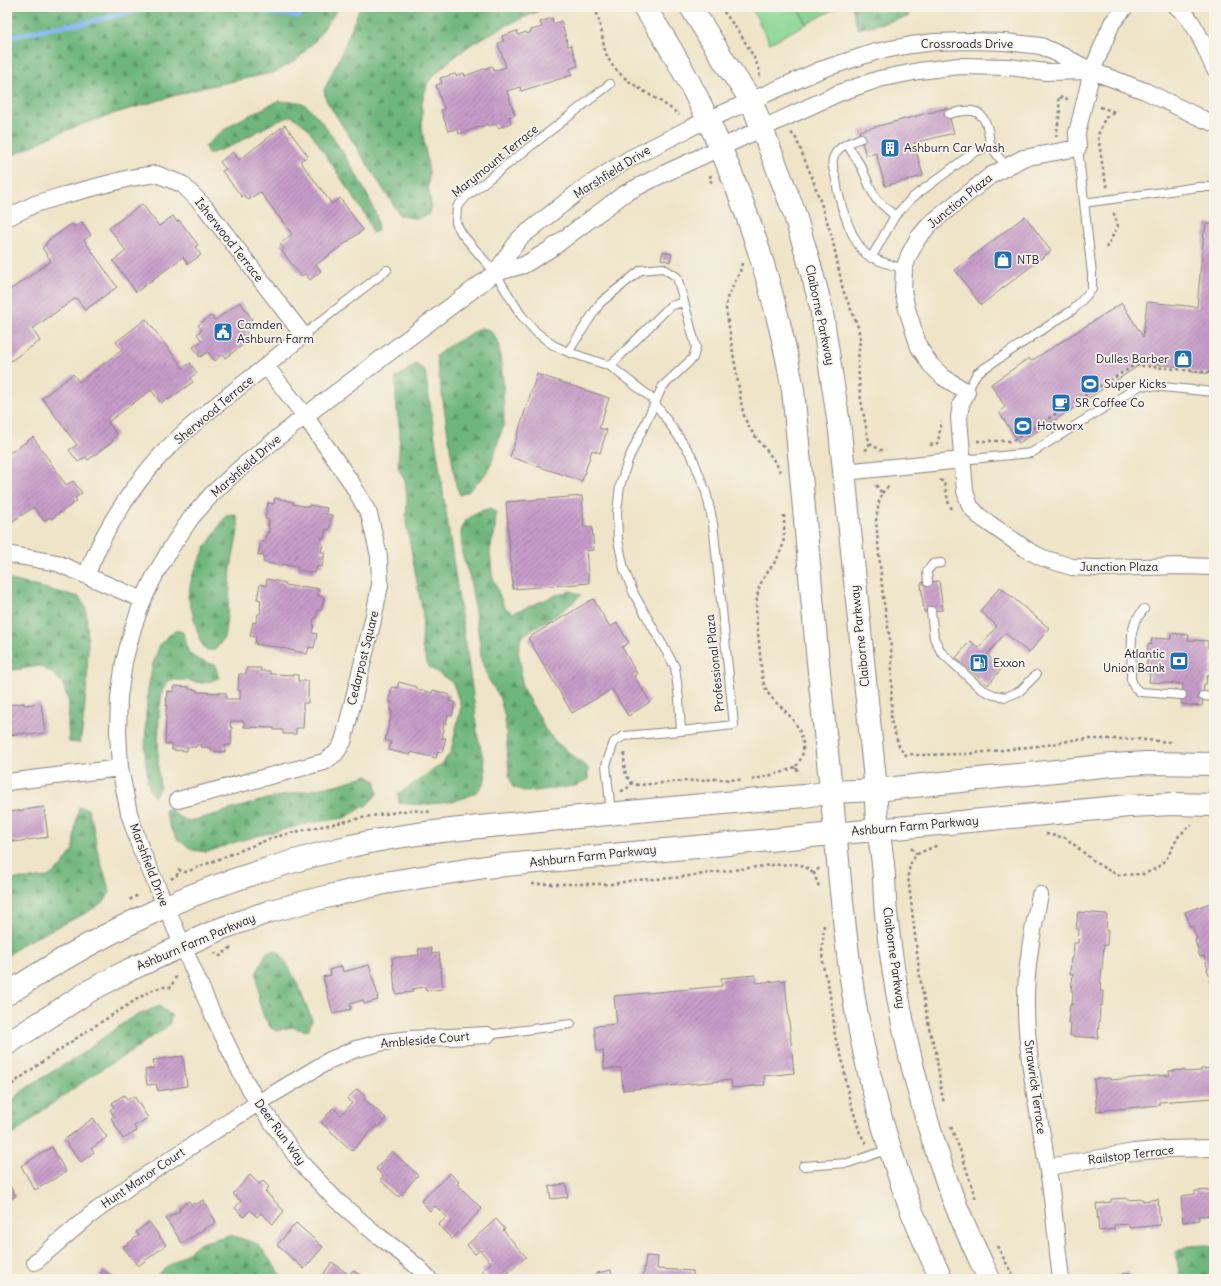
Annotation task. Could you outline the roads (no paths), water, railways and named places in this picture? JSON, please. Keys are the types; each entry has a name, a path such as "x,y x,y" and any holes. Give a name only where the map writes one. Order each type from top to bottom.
{"main road":[{"path":"644,7 680,65 700,123 713,150 732,174 748,214 770,284 793,390 834,833 854,993 874,1093 890,1149 912,1212 941,1279"},
{"name":"Claiborne Parkway","path":"691,7 726,64 751,100 794,212 810,262 821,307 840,431 876,790 886,913 895,975 917,1083 932,1138 951,1194 989,1279"},
{"path":"7,994 57,962 105,936 165,907 250,875 336,849 434,832 611,813 831,792 876,790 1112,765 1146,763 1214,764"},
{"name":"Ashburn Farm Parkway","path":"7,1044 91,990 182,945 220,929 271,911 384,883 485,867 834,833 1129,806 1173,804 1214,805"}],"street":[{"path":"1078,148 1077,133 1092,71 1112,23 1125,7"},
{"path":"1177,7 1187,16 1192,24 1214,68"},
{"name":"Crossroads Drive","path":"751,100 820,70 868,54 911,45 936,42 1005,42 1041,46 1092,71 1145,92 1203,119 1214,122"},
{"name":"Crossroads Drive","path":"762,129 839,93 879,79 959,66 1010,67 1046,72 1092,71"},
{"name":"Marshfield Drive","path":"182,945 140,847 129,813 120,768 118,732 119,697 126,655 133,628 143,600 155,575 172,546 191,518 212,494 239,468 305,416 495,273 520,238 582,189 629,159 700,123 751,100"},
{"name":"Marshfield Drive","path":"495,273 524,265 552,248 624,194 713,150 762,129"},
{"name":"Junction Plaza","path":"1078,148 1022,158 990,176 931,223 918,238 909,255 904,269 903,291 907,310 919,347 930,364 943,377 967,392 961,404 959,418 965,492 970,506 979,516 990,524 1029,551 1043,558 1072,567 1214,567"},
{"name":"Isherwood Terrace","path":"7,218 35,204 99,186 130,178 156,174 162,176 182,184 205,207 303,335"},
{"path":"303,335 266,366 305,416"},
{"name":"Sherwood Terrace","path":"86,575 105,535 126,500 150,469 176,440 202,416 266,366"},
{"name":"Cedarpost Square","path":"178,800 324,762 336,753 342,742 373,620 380,585 379,556 369,514 339,464 305,416"},
{"path":"844,472 962,460"},
{"path":"7,554 57,562 143,600"},
{"path":"7,782 120,768"},
{"name":"Strawrick Terrace","path":"1040,895 1031,939 1026,1009 1029,1059 1048,1166 1061,1279"},
{"name":"Deer Run Way","path":"182,945 242,1075 258,1103 301,1163 335,1199 376,1234 401,1252 429,1279"},
{"name":"Ambleside Court","path":"258,1103 330,1060 356,1049 384,1042 412,1039 487,1035"},
{"name":"Hunt Manor Court","path":"35,1262 89,1216 134,1183 258,1103"},
{"name":"Railstop Terrace","path":"1048,1166 1134,1152 1166,1149 1214,1148"}],"lane":[{"name":"Marymount Terrace","path":"495,273 462,234 456,223 456,207 467,196 610,84"},
{"path":"949,114 965,110 975,111 982,115 986,124 990,145 1006,166"},
{"path":"861,138 837,150 833,158 832,168 851,233 857,243 871,258 904,269"},
{"path":"847,144 862,168 876,199 895,216"},
{"path":"871,258 895,216 912,198 971,154 990,145"},
{"path":"967,392 977,373 1074,309 1092,289 1092,274 1078,148"},
{"path":"1084,203 1198,187 1214,187"},
{"path":"568,352 600,303 641,270 663,268 677,277 696,347 693,358 662,387 628,460 622,480 617,512 618,540 624,569 634,594 675,667 681,731 624,736 614,742 606,765 611,813"},
{"path":"303,335 387,270"},
{"name":"Professional Plaza","path":"495,273 521,315 536,332 553,345 568,352 610,366 649,396 692,456 706,492 713,523 734,725 681,731"},
{"path":"610,366 670,306 684,302"},
{"path":"962,460 1031,453 1141,385 1214,392"},
{"path":"928,582 927,571 933,564 941,563"},
{"path":"1144,609 1135,621 1132,634 1131,679 1134,687 1140,692 1182,695"},
{"path":"931,611 934,638 941,652 981,689 994,695 1006,697 1020,691 1036,675"},
{"path":"1203,696 1214,697"},
{"path":"487,1035 571,1024"},
{"path":"803,1166 848,1163 890,1149"}],"waterway":[{"path":"7,38 49,28 80,24 152,7"},
{"path":"253,7 268,13 299,16 310,7"}],"place":[{"name":"Ashburn Car Wash","path":"890,148"},
{"name":"NTB","path":"1003,260"},
{"name":"Camden Ashburn Farm","path":"223,332"},
{"name":"Dulles Barber","path":"1183,359"},
{"name":"Super Kicks","path":"1090,384"},
{"name":"SR Coffee Co","path":"1061,403"},
{"name":"Hotworx","path":"1023,426"},
{"name":"Atlantic Union Bank","path":"1179,661"},
{"name":"Exxon","path":"979,663"}]}
